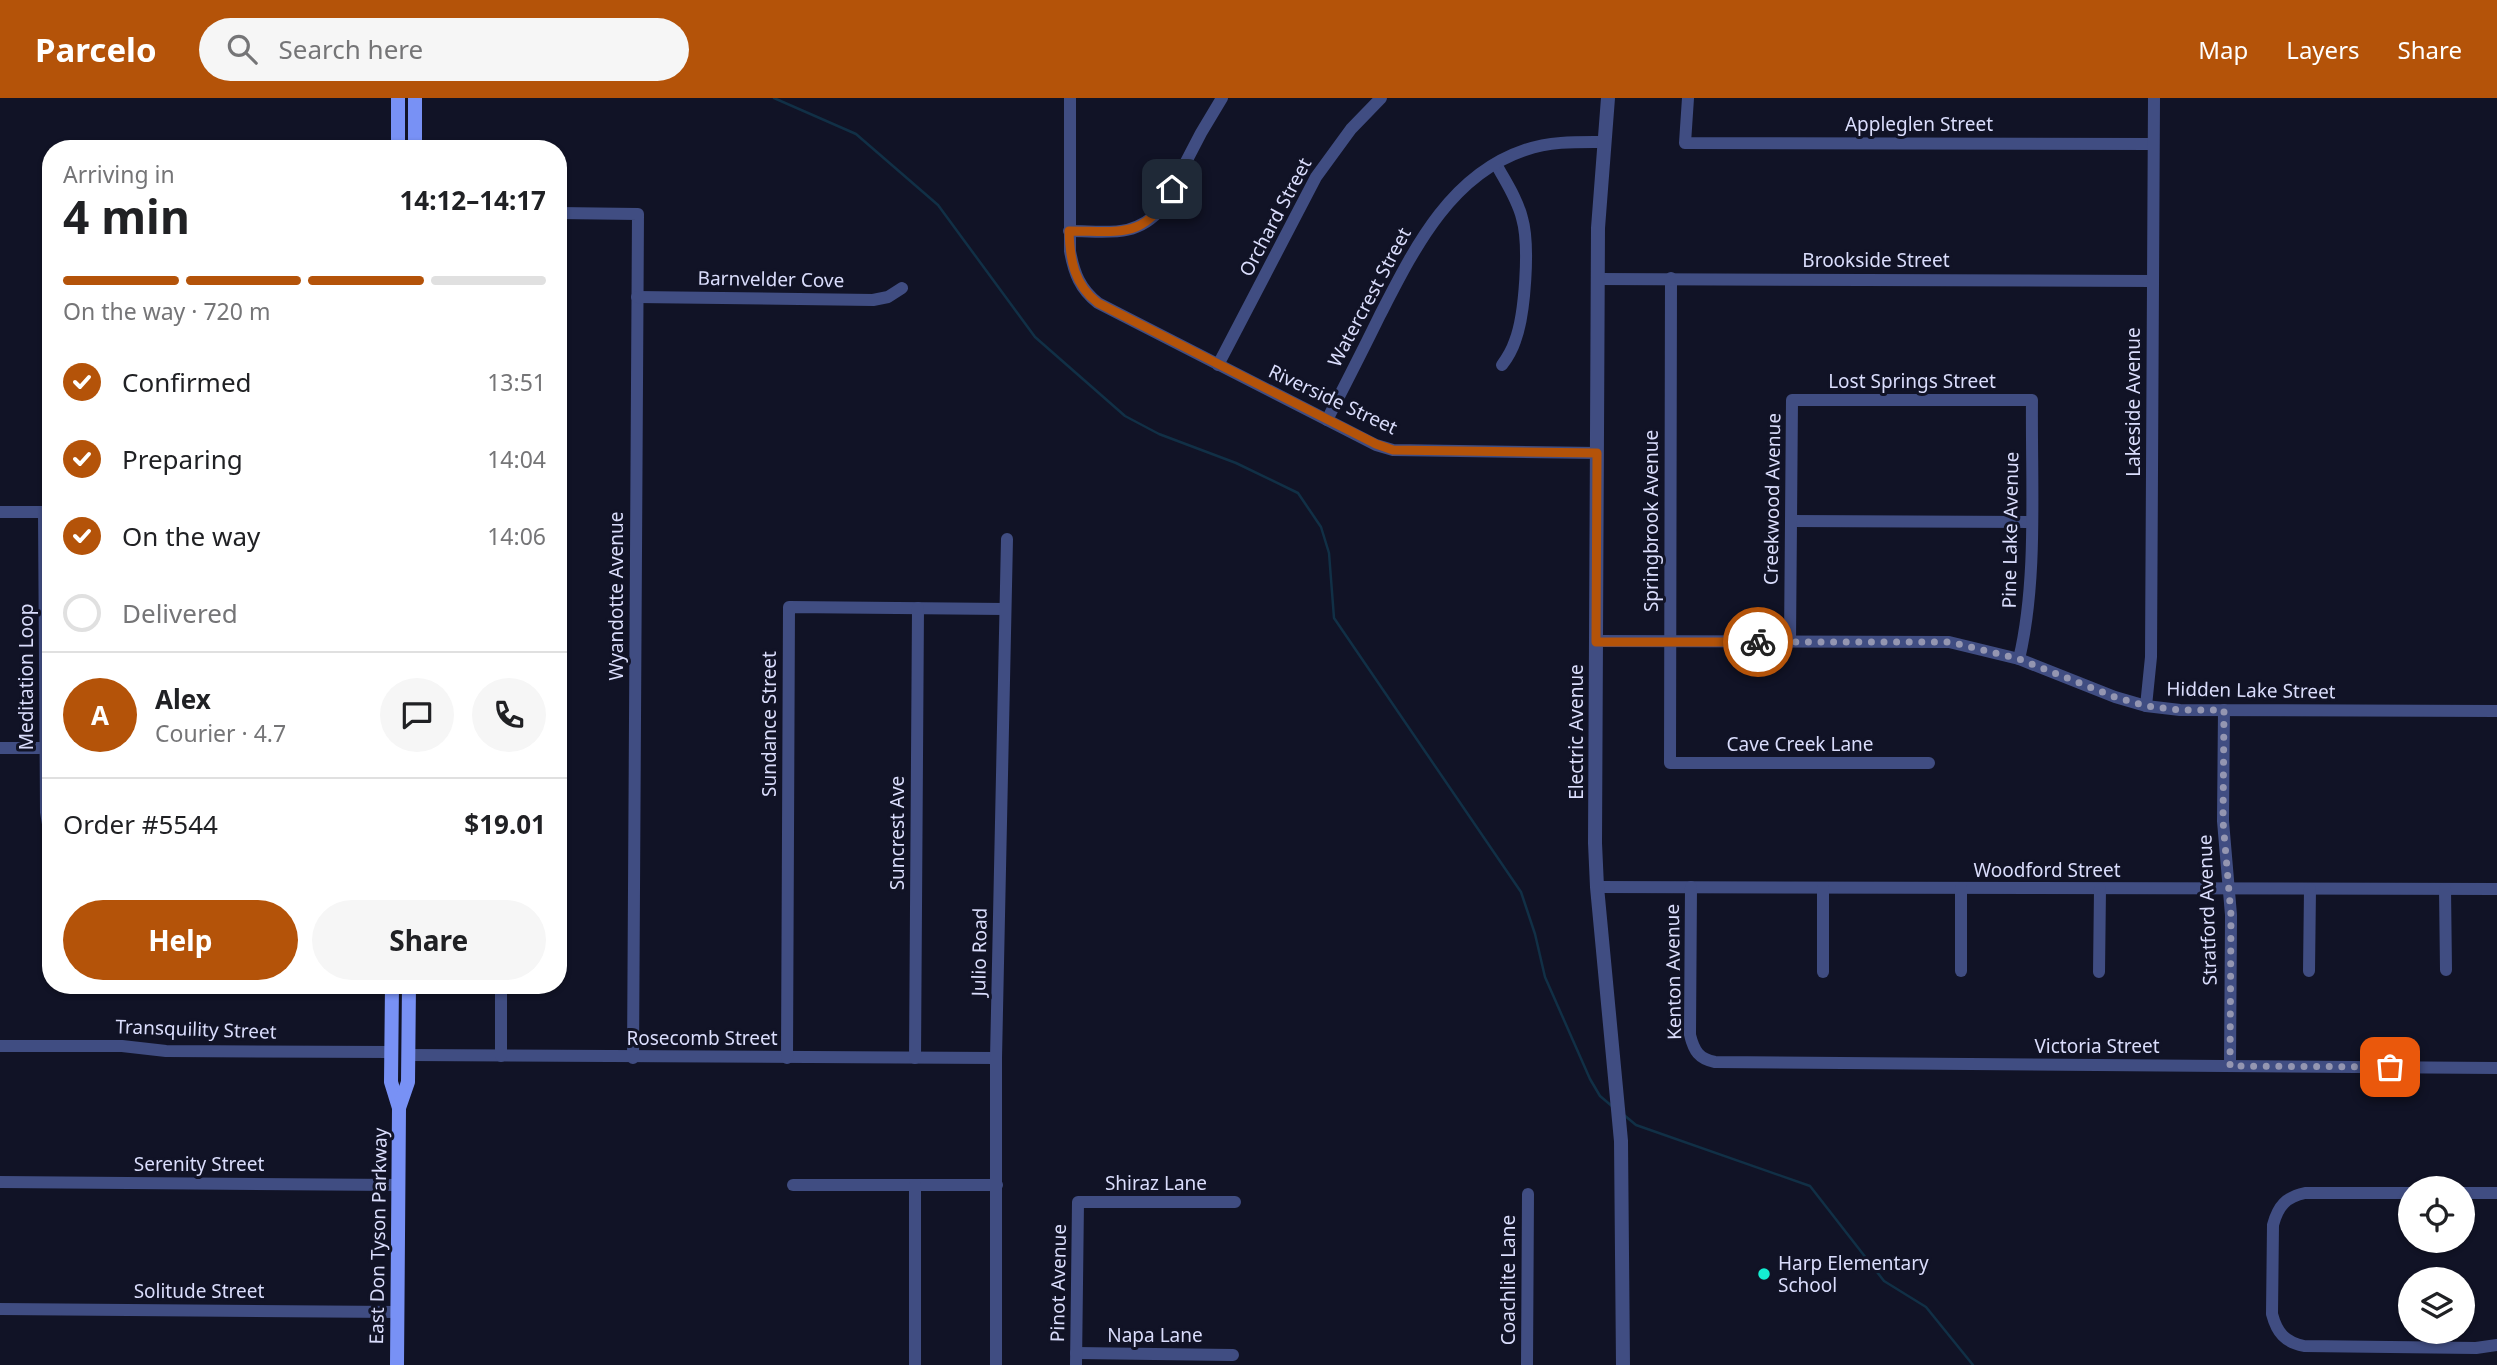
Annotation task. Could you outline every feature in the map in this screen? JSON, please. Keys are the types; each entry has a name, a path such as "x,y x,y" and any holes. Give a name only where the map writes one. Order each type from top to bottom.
{"main road":[{"path":"398,98 398,140"},
{"path":"415,98 415,140"},
{"name":"East Don Tyson Parkway","path":"392,994 391,1082 399,1108 397,1365"},
{"name":"East Don Tyson Parkway","path":"399,1108 408,1082 409,994"}],"street":[{"path":"1070,98 1069,231 1130,230 1144,225 1154,217 1162,208 1201,133 1223,98"},
{"name":"Orchard Street","path":"1218,365 1316,177 1351,129 1381,98"},
{"name":"Electric Avenue","path":"1608,98 1598,228 1597,887 1621,1141 1623,1365"},
{"name":"Appleglen Street","path":"1688,98 1685,143 2154,144"},
{"name":"Lakeside Avenue","path":"2146,706 2151,657 2154,98"},
{"name":"Watercrest Street","path":"1327,420 1410,257 1427,229 1449,202 1474,178 1524,150 1567,142 1605,142"},
{"path":"1496,164 1522,218 1526,243 1526,268 1517,338 1502,365"},
{"name":"Wyandotte Avenue","path":"567,213 638,214 633,1058"},
{"name":"Riverside Street","path":"1069,231 1073,269 1080,285 1098,303 1327,420 1393,450 1597,453"},
{"name":"Springbrook Avenue","path":"1670,764 1671,278"},
{"name":"Brookside Street","path":"1598,279 2153,281"},
{"name":"Barnvelder Cove","path":"637,297 873,300 888,297 902,288"},
{"name":"Lost Springs Street","path":"1792,400 2032,400"},
{"name":"Creekwood Avenue","path":"1790,642 1792,400"},
{"name":"Pine Lake Avenue","path":"2019,659 2027,628 2030,590 2032,400"},
{"path":"0,512 42,512"},
{"path":"1791,522 2031,522"},
{"name":"Julio Road","path":"996,1365 996,1058 1007,539"},
{"name":"Sundance Street","path":"787,1058 789,607 1005,609"},
{"name":"Suncrest Ave","path":"915,1058 918,608"},
{"name":"Hidden Lake Street","path":"1596,642 1950,642 2019,659 2115,697 2146,706 2180,710 2497,711"},
{"name":"Stratford Avenue","path":"2224,710 2223,821 2231,915 2230,1066"},
{"path":"0,748 42,748"},
{"name":"Cave Creek Lane","path":"1670,764 1929,763"},
{"name":"Woodford Street","path":"1597,887 2497,889"},
{"name":"Kenton Avenue","path":"1691,887 1690,1035 1698,1055"},
{"path":"1823,972 1824,888"},
{"path":"1961,888 1961,971"},
{"path":"2099,972 2100,889"},
{"path":"2309,971 2310,889"},
{"path":"2445,889 2446,970"},
{"path":"501,994 501,1056"},
{"name":"Transquility Street","path":"0,1046 122,1046 166,1051 391,1052"},
{"name":"Rosecomb Street","path":"408,1055 996,1058"},
{"name":"Victoria Street","path":"1698,1055 1715,1062 2497,1068"},
{"name":"Serenity Street","path":"0,1182 398,1185"},
{"path":"793,1185 997,1185"},
{"path":"915,1185 915,1365"},
{"path":"2398,1193 2305,1193 2294,1195 2283,1202 2273,1225 2272,1314 2276,1327 2292,1344 2304,1346 2476,1348 2497,1345"},
{"path":"2475,1193 2497,1193"},
{"name":"Coachlite Lane","path":"1528,1194 1528,1365"},
{"name":"Shiraz Lane","path":"1078,1202 1235,1202"},
{"name":"Pinot Avenue","path":"1076,1359 1078,1202"},
{"name":"Solitude Street","path":"0,1309 397,1312"},
{"name":"Napa Lane","path":"1076,1359 1233,1354"}],"waterway":[{"path":"774,98 856,134 938,205 1035,337 1125,416 1159,434 1236,463 1298,493 1321,527 1329,553 1334,618 1521,892 1545,977 1590,1079 1600,1096 1613,1107"},
{"path":"1624,1115 1636,1125 1810,1186 1884,1281 1926,1307 1973,1365"}],"way so far":[{"path":"1758,642 1950,642 2019,659 2115,697 2146,706 2180,710 2224,710 2223,821 2231,915 2230,1066 2390,1067"}],"place":[{"name":"Harp Elementary School","path":"1764,1274"}],"route":[{"path":"1172,189 1162,208 1144,225 1130,230 1069,231 1073,269 1080,285 1098,303 1376,444 1393,450 1597,453 1596,642 1758,642"}]}
